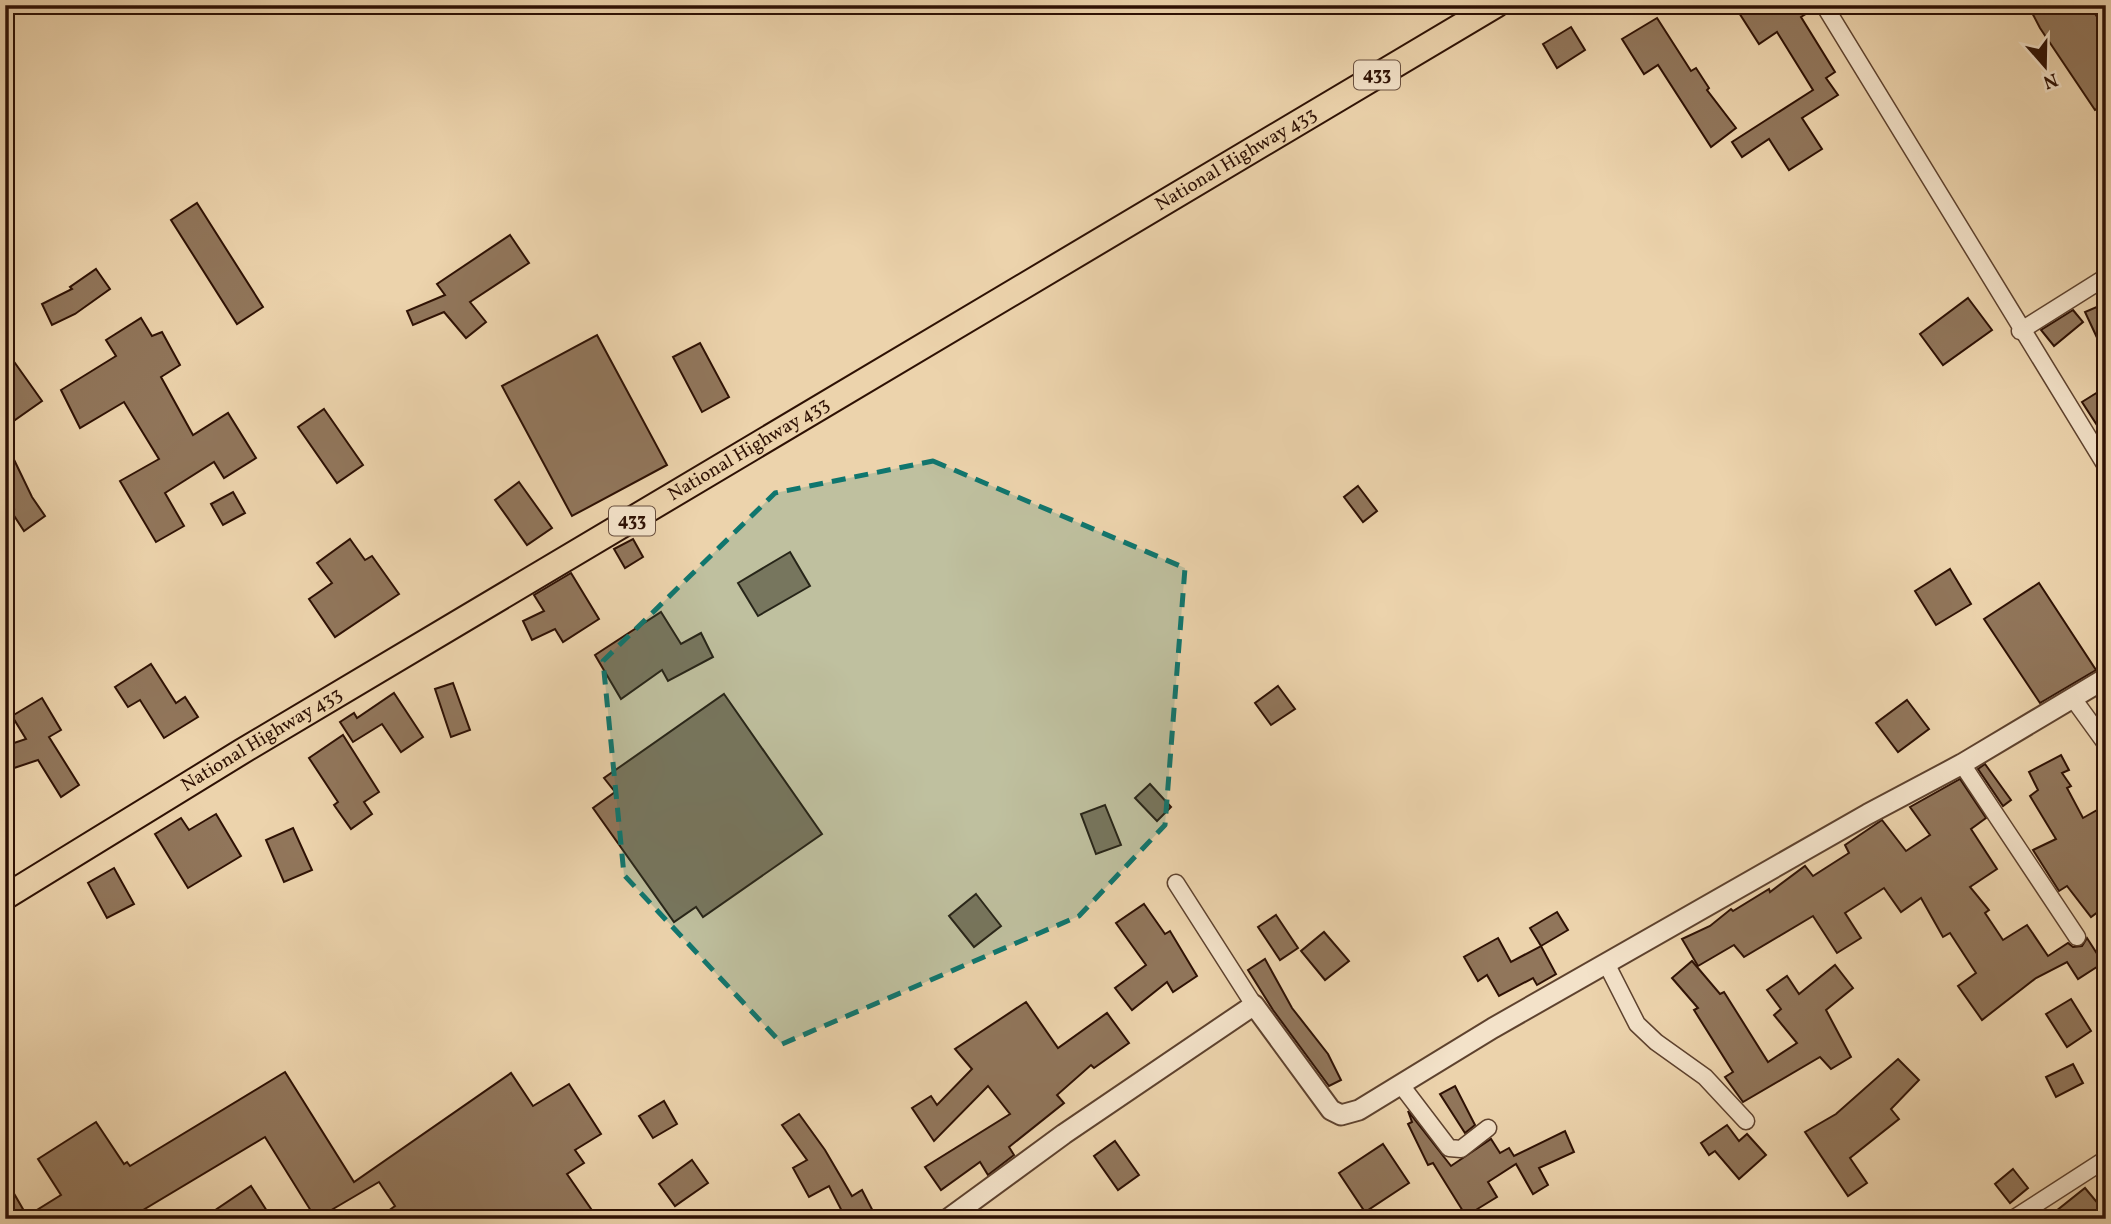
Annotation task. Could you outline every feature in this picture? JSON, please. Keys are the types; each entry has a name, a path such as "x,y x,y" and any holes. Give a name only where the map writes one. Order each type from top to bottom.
{"main road":[{"name":"National Highway 433","path":"5,897 241,752 1496,5"}],"street":[{"path":"1824,5 2020,331 2106,466"},
{"path":"2020,331 2106,277"},
{"path":"1176,883 1254,1005 1331,1110 1341,1115 1350,1114 1606,963 1868,814 1962,764 2106,678"},
{"path":"2072,697 2106,744"},
{"path":"1962,764 2077,937"},
{"path":"1606,963 1637,1024 1656,1042 1705,1077 1746,1121"},
{"path":"948,1219 1064,1134 1254,1005"},
{"path":"1401,1085 1449,1148 1461,1149 1488,1128"},
{"path":"2012,1219 2106,1159"}],"highlighted area":[{"path":"933,461 1185,568 1165,825 1079,916 782,1044 624,875 603,661 775,493"}],"building":[{"path":"1734,5 1814,5 1814,9 1801,17 1835,72 1826,78 1838,95 1802,118 1822,149 1789,170 1769,139 1742,157 1732,142 1813,90 1777,32 1759,44"},
{"path":"2028,5 2089,5 2106,30 2106,104 2095,110 2040,28"},
{"path":"1657,18 1691,71 1696,68 1709,88 1707,90 1736,128 1711,147 1658,65 1644,74 1622,39"},
{"path":"1571,27 1585,50 1557,68 1543,44"},
{"path":"197,203 263,307 237,324 171,220"},
{"path":"510,235 529,263 470,302 486,322 466,338 444,312 413,325 407,311 445,295 437,284"},
{"path":"96,269 110,289 75,314 52,325 42,304 72,289 70,287"},
{"path":"1968,298 1992,330 1943,365 1920,334"},
{"path":"2106,303 2106,357 2085,312"},
{"path":"2073,310 2083,322 2054,346 2041,330"},
{"path":"141,318 152,336 162,332 180,365 161,377 193,435 228,413 256,458 224,478 214,462 165,493 184,526 156,542 120,481 159,459 124,402 80,428 61,390 116,356 106,340"},
{"path":"597,335 667,465 572,516 502,386"},
{"path":"700,343 729,397 702,412 673,357"},
{"path":"5,349 42,401 5,427"},
{"path":"2106,387 2106,439 2082,402"},
{"path":"324,409 363,465 337,483 298,427"},
{"path":"5,441 32,497 45,516 24,531 11,511 14,509 5,495"},
{"path":"519,482 552,528 527,545 495,500"},
{"path":"1358,486 1377,511 1363,522 1344,497"},
{"path":"233,492 245,513 223,525 211,504"},
{"path":"350,539 365,560 372,556 399,594 335,637 309,599 332,583 317,563"},
{"path":"633,539 643,557 625,568 614,549"},
{"path":"790,552 810,586 758,616 738,583"},
{"path":"1950,569 1971,604 1936,625 1915,591"},
{"path":"571,573 599,619 563,642 555,629 532,640 523,621 544,611 534,595"},
{"path":"2039,583 2096,670 2040,703 1984,619"},
{"path":"661,612 681,644 701,633 713,657 668,681 662,670 621,699 595,655"},
{"path":"151,664 176,703 185,697 198,717 164,738 140,700 128,707 115,687"},
{"path":"453,683 470,730 451,737 435,689"},
{"path":"1278,686 1295,709 1271,725 1255,703"},
{"path":"394,693 423,737 401,752 382,724 353,742 340,722 354,713 357,718"},
{"path":"724,694 822,834 703,917 696,907 674,922 593,808 615,792 604,778"},
{"path":"42,698 61,730 49,737 79,785 61,797 38,760 5,771 5,746 26,739 12,716"},
{"path":"1907,700 1929,729 1898,752 1876,723"},
{"path":"343,735 379,792 364,802 372,814 351,829 334,805 338,802 309,758"},
{"path":"2061,755 2069,770 2062,773 2071,786 2067,788 2083,818 2106,805 2106,831 2098,836 2106,850 2106,906 2091,917 2067,886 2059,891 2033,850 2056,839 2030,796 2038,790 2029,772"},
{"path":"1985,764 2011,800 2003,806 1978,769"},
{"path":"1960,779 1986,818 1971,829 1997,869 1970,887 1989,910 1985,913 2003,940 2027,925 2048,956 2068,943 2073,947 2082,946 2087,938 2103,963 2078,979 2067,962 2036,978 1982,1020 1958,986 1976,973 1950,933 1943,937 1921,898 1901,912 1884,888 1845,913 1861,938 1837,953 1813,916 1744,957 1734,945 1698,966 1682,939 1710,926 1731,909 1733,911 1769,889 1770,892 1805,866 1813,876 1849,853 1845,845 1882,820 1906,851 1930,835 1910,807"},
{"path":"1150,784 1171,807 1157,821 1135,798"},
{"path":"1105,805 1121,845 1096,854 1081,814"},
{"path":"216,814 241,856 188,888 155,834 181,818 189,830"},
{"path":"293,828 312,870 284,882 266,840"},
{"path":"114,868 134,904 107,918 88,883"},
{"path":"976,894 1001,926 974,947 949,916"},
{"path":"1144,904 1165,934 1170,931 1197,976 1173,992 1167,982 1132,1010 1115,988 1146,965 1116,923"},
{"path":"1557,912 1568,930 1541,946 1530,928"},
{"path":"1276,915 1298,948 1280,960 1258,927"},
{"path":"1324,932 1349,961 1325,980 1301,951"},
{"path":"1498,938 1511,962 1541,946 1556,974 1537,985 1533,978 1499,996 1487,975 1478,981 1464,957"},
{"path":"1265,959 1292,1008 1328,1054 1341,1080 1329,1086 1273,1010 1248,970"},
{"path":"1692,961 1720,994 1724,992 1768,1062 1797,1043 1774,1015 1781,1009 1767,990 1787,976 1799,994 1835,965 1853,988 1826,1010 1851,1057 1831,1069 1820,1057 1743,1102 1725,1077 1733,1072 1694,1010 1698,1008 1672,978"},
{"path":"2071,999 2091,1031 2067,1047 2046,1014"},
{"path":"1026,1002 1058,1048 1107,1013 1129,1043 1094,1068 1091,1065 1057,1095 1064,1103 1009,1147 1014,1155 988,1175 980,1162 941,1190 925,1167 1010,1114 988,1086 934,1141 912,1108 931,1096 937,1105 972,1069 955,1049"},
{"path":"1898,1059 1919,1080 1891,1109 1899,1119 1850,1158 1867,1183 1848,1196 1805,1132 1836,1114"},
{"path":"2073,1064 2083,1083 2056,1097 2046,1077"},
{"path":"285,1072 354,1182 511,1073 533,1106 569,1084 601,1134 575,1150 584,1163 567,1174 598,1219 377,1219 395,1206 379,1182 316,1219 265,1137 128,1219 5,1219 5,1178 27,1216 61,1195 38,1159 96,1122 124,1164 127,1162 130,1166"},
{"path":"1455,1086 1475,1125 1465,1133 1440,1094"},
{"path":"664,1101 677,1124 653,1138 639,1116"},
{"path":"1408,1111 1451,1166 1491,1139 1500,1153 1509,1148 1514,1156 1565,1131 1574,1152 1539,1168 1548,1185 1533,1194 1516,1164 1488,1182 1497,1197 1466,1216 1433,1163 1428,1165 1408,1124 1412,1122"},
{"path":"799,1114 825,1150 852,1196 862,1190 877,1219 846,1219 829,1186 809,1197 793,1168 807,1160 782,1125"},
{"path":"1727,1125 1739,1141 1747,1134 1766,1155 1739,1179 1715,1151 1709,1155 1701,1143"},
{"path":"1115,1141 1139,1175 1118,1190 1094,1156"},
{"path":"1383,1144 1409,1183 1365,1212 1339,1173"},
{"path":"692,1160 708,1183 675,1206 659,1184"},
{"path":"2013,1169 2028,1188 2010,1203 1995,1184"},
{"path":"251,1186 272,1219 202,1219"},
{"path":"2085,1188 2106,1213 2106,1219 2046,1219"}]}
